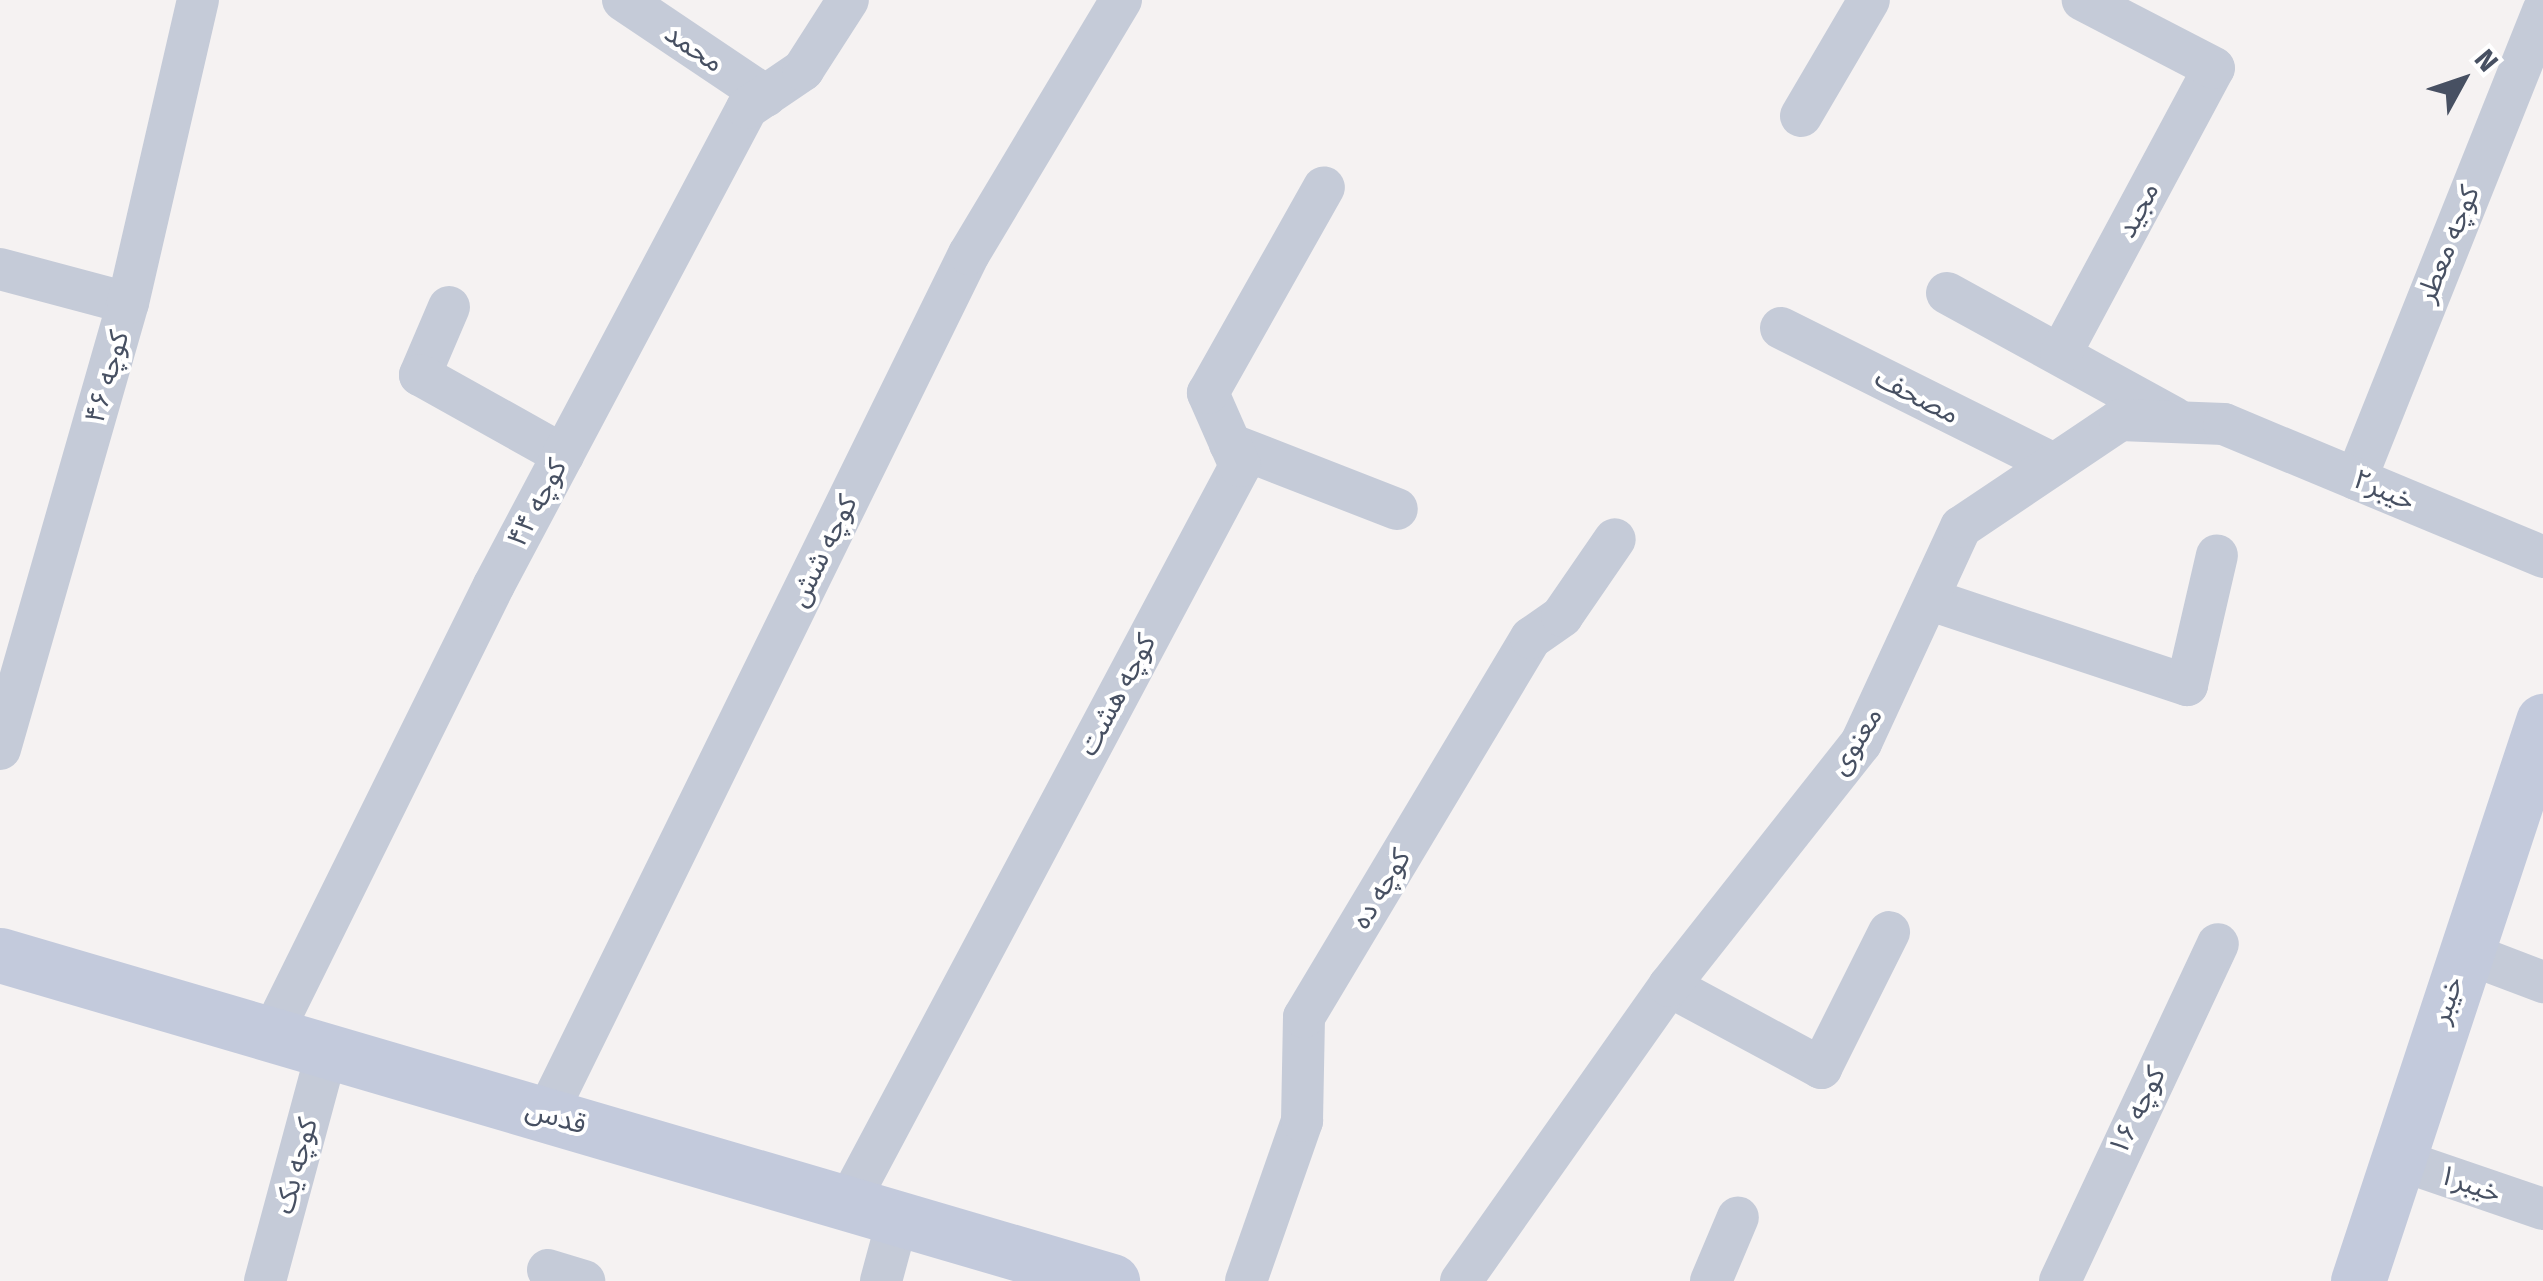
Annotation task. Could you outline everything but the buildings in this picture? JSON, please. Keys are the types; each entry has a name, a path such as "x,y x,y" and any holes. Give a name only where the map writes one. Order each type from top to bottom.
{"street":[{"name":"کوچه ۴۶","path":"0,749 128,303 198,0"},
{"name":"محمد","path":"623,0 766,96"},
{"name":"کوچه ۴۴","path":"270,1038 563,456 747,108 803,70 848,0"},
{"name":"کوچه شش","path":"546,1115 969,254 1121,0"},
{"path":"1801,116 1869,0"},
{"name":"مجید","path":"2062,353 2214,68 2084,0"},
{"name":"کوچه معطر","path":"2356,478 2543,11"},
{"name":"کوچه هشت","path":"873,1210 1240,466 1208,393 1324,187"},
{"path":"0,268 128,303"},
{"path":"1947,293 2062,353 2180,422"},
{"path":"449,308 420,375 563,456"},
{"name":"مصحف","path":"1781,328 2054,464"},
{"name":"معنوی","path":"1461,1281 1669,986 1861,743 1961,528 2120,420 2224,424"},
{"name":"خیبر۲","path":"2224,424 2543,556"},
{"path":"1230,444 1397,510"},
{"name":"کوچه ده","path":"1246,1281 1302,1122 1304,1017 1531,638 1562,616 1614,539"},
{"path":"1928,600 2187,685 2217,555"},
{"name":"خیبر","path":"2358,1281 2543,721"},
{"path":"1669,986 1821,1068 1890,932"},
{"name":"کوچه ۱۶","path":"2060,1281 2218,944"},
{"path":"2464,952 2543,982"},
{"name":"قدس","path":"0,955 270,1038 328,1051 1112,1281"},
{"name":"کوچه یک","path":"265,1281 328,1051"},
{"name":"خیبر۱","path":"2397,1159 2543,1210"},
{"path":"873,1210 882,1281"},
{"path":"1711,1281 1738,1217"}]}
